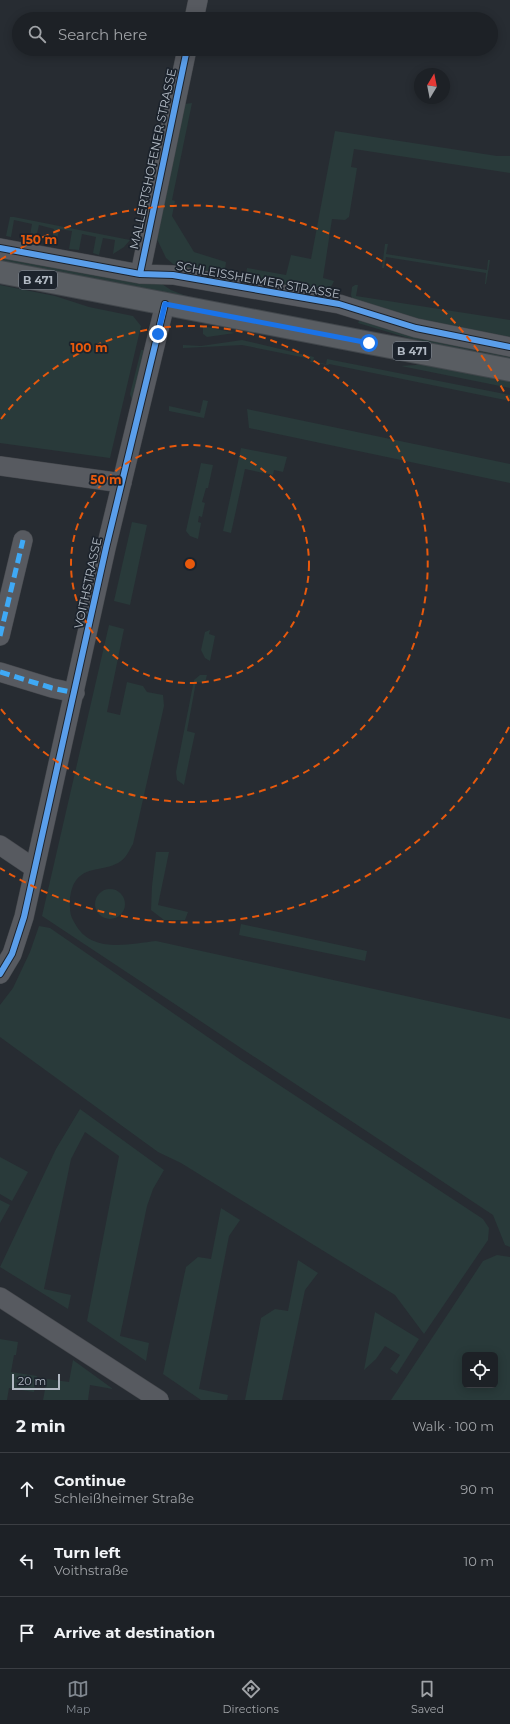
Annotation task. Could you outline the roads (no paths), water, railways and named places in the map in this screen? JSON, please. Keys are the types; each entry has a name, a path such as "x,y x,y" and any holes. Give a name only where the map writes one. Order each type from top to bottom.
{"main road":[{"name":"B 471","path":"0,272 510,370"}],"street":[{"path":"195,12 198,0"},
{"name":"MALLERTSHOFENER STRASSE","path":"140,274 187,56"},
{"name":"SCHLEISSHEIMER STRASSE","path":"0,248 140,274 172,275 339,304 416,328 510,347"},
{"name":"VOITHSTRASSE","path":"0,974 12,954 19,938 122,483 165,304"},
{"path":"0,466 122,483"},
{"path":"0,636 23,540"},
{"path":"0,672 52,688 75,693"},
{"path":"0,845 34,868"},
{"path":"0,1297 159,1400"}]}
